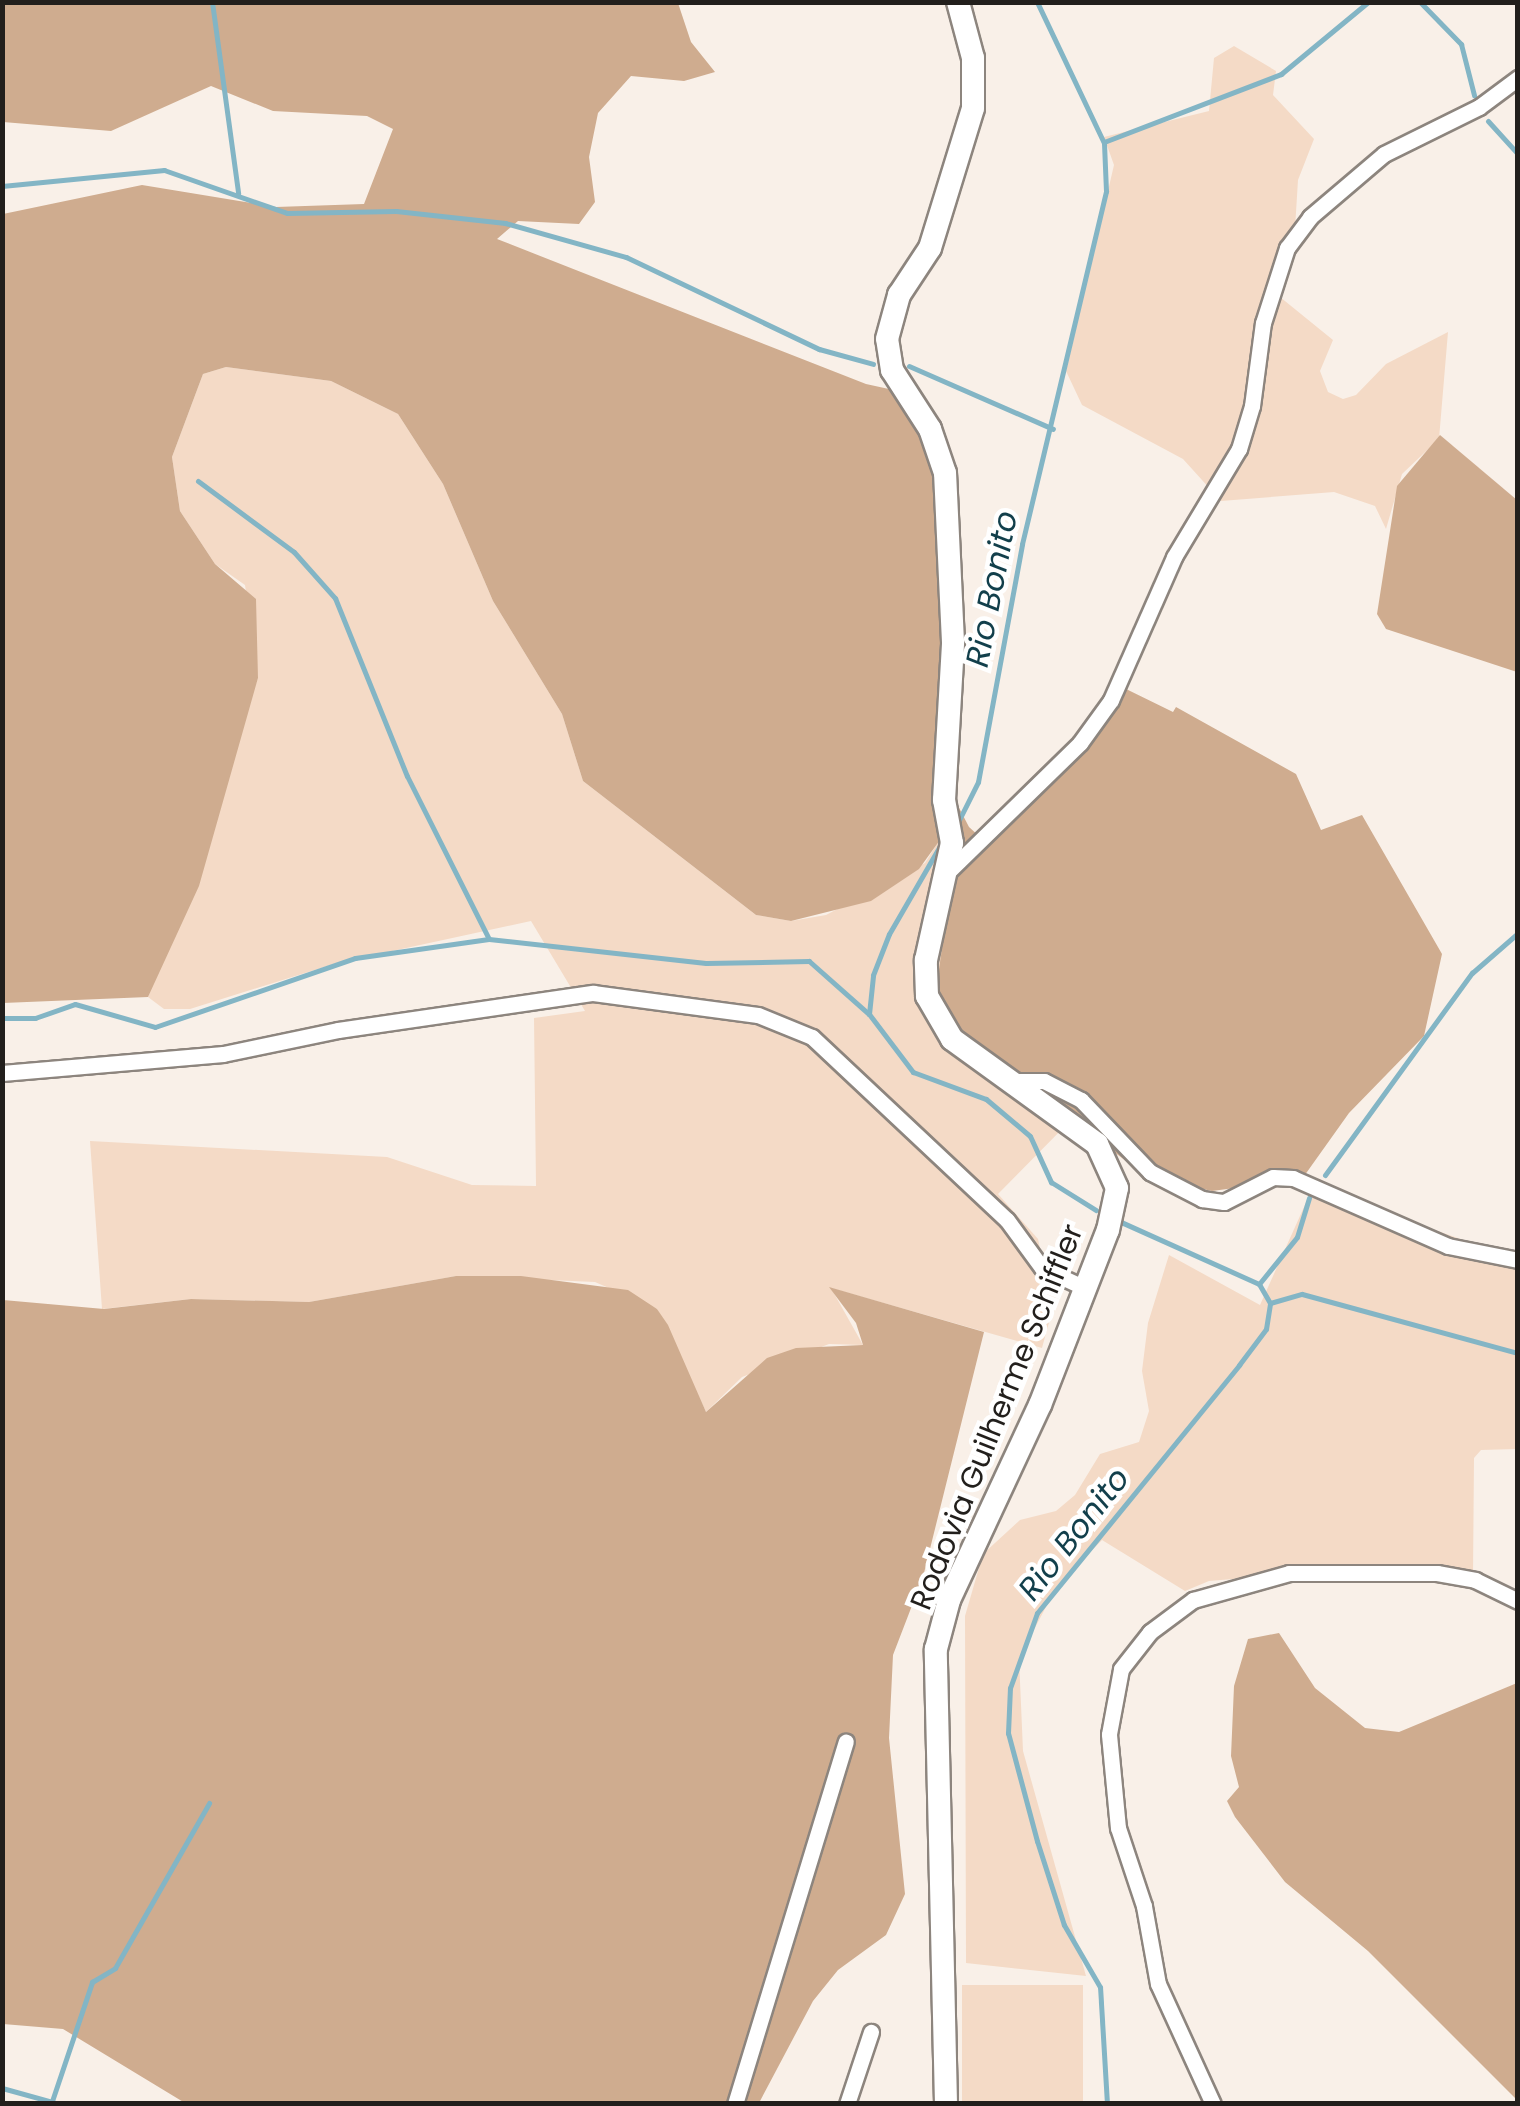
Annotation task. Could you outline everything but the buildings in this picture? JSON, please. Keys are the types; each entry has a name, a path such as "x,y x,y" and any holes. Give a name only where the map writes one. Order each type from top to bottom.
{"street":[{"name":"Rodovia Guilherme Schiffler","path":"946,2104 936,1649 949,1600 1040,1405 1108,1230 1115,1174 1097,1144 952,1040 927,996 926,960 948,872 950,835 954,642 944,472 930,429 892,370 887,339 899,294 930,248 973,108 974,71 958,2"},
{"path":"948,872 1080,743 1111,700 1174,557 1239,449 1274,284 1310,217 1384,154 1479,106 1518,78"},
{"path":"2,1074 205,1057 593,993 758,1015 812,1037 984,1196 1042,1268 1084,1288"},
{"path":"1012,1081 1044,1081 1081,1100 1150,1172 1202,1199 1224,1202 1273,1178 1293,1178 1448,1246 1518,1260"},
{"path":"1213,2104 1158,1984 1144,1906 1116,1816 1109,1716 1121,1669 1150,1632 1193,1600 1289,1573 1378,1568 1448,1574 1518,1602"},
{"path":"735,2104 846,1742"},
{"path":"846,2104 871,2032"}],"shaded area":[{"path":"3,3 678,3 691,42 715,72 684,81 631,76 598,113 589,157 595,202 579,224 518,221 497,239 866,384 898,391 937,460 955,800 969,827 980,837 1124,688 1173,712 1176,707 1296,774 1321,830 1362,815 1442,954 1424,1036 1349,1113 1302,1179 1212,1191 1147,1177 954,1030 936,990 950,893 945,833 919,869 871,901 791,921 756,915 583,781 562,714 493,601 443,484 398,414 331,381 226,367 203,374 172,457 180,511 215,564 256,599 258,678 199,886 148,997 3,1003 3,214 142,185 276,207 364,204 393,129 367,116 273,111 211,86 111,131 3,122"},
{"path":"1234,46 1276,71 1273,95 1314,139 1298,180 1293,261 1280,297 1333,340 1320,371 1328,392 1343,399 1356,395 1386,364 1448,332 1439,439 1402,474 1386,529 1375,506 1334,492 1221,501 1183,459 1082,405 1066,371 1114,165 1104,137 1209,111 1214,58"},
{"path":"226,367 331,381 398,414 443,484 493,601 562,714 583,781 756,915 791,921 826,915 925,863 945,831 1072,1119 998,1194 1038,1239 1048,1285 1057,1293 1042,1348 831,1288 863,1345 829,1344 742,1377 706,1412 657,1309 595,1282 456,1276 309,1302 191,1299 102,1309 90,1141 387,1157 472,1185 536,1186 534,1018 585,1011 531,921 337,963 190,1009 164,1009 148,997 258,678 245,585 215,564 180,511 172,457 203,374"},
{"path":"1440,435 1517,500 1517,672 1386,629 1377,614 1397,486"},
{"path":"1313,1187 1517,1259 1517,1449 1481,1450 1474,1458 1473,1577 1419,1571 1411,1564 1209,1581 1185,1591 1102,1540 1057,1586 1019,1658 1023,1751 1086,1976 966,1963 965,1616 983,1554 1020,1520 1056,1511 1075,1495 1100,1454 1139,1442 1149,1411 1142,1371 1148,1323 1169,1255 1260,1305"},
{"path":"456,1276 521,1276 628,1290 657,1309 668,1325 706,1412 767,1358 796,1348 863,1345 856,1323 829,1287 984,1332 923,1577 893,1655 889,1738 905,1894 886,1935 838,1970 813,2001 759,2103 185,2103 63,2029 3,2024 3,1300 104,1309 191,1299 309,1302"},
{"path":"1279,1633 1315,1688 1365,1728 1399,1732 1517,1683 1517,2100 1368,1951 1285,1882 1235,1817 1227,1801 1239,1787 1231,1756 1234,1686 1248,1639"},
{"path":"962,1985 1083,1985 1083,2103 962,2103"}],"waterway":[{"path":"212,2 238,193"},
{"name":"Rio Bonito","path":"957,824 978,782 1022,544 1106,191 1104,143 1037,2"},
{"name":"Rio Bonito","path":"1104,142 1281,74 1368,2"},
{"path":"1420,2 1461,44 1474,95"},
{"path":"1488,121 1518,154"},
{"path":"2,186 164,170 287,213 396,211 505,223 626,257 819,349 873,364"},
{"path":"909,366 1053,429"},
{"path":"198,481 294,552 335,598 407,776 489,939"},
{"name":"Rio Bonito","path":"869,1014 873,975 889,934 941,844"},
{"path":"1325,1175 1472,973 1518,933"},
{"path":"2,1018 35,1018 75,1004 155,1027 355,958 489,939 706,963 809,961 869,1014 913,1072 986,1099 1030,1136 1051,1182 1096,1210"},
{"path":"1259,1284 1297,1237 1309,1198"},
{"name":"Rio Bonito","path":"1107,2104 1100,1987 1064,1925 1037,1841 1008,1733 1010,1688 1037,1613 1239,1365 1266,1329 1270,1303 1259,1284 1121,1222"},
{"path":"1270,1303 1302,1294 1518,1353"},
{"path":"52,2101 92,1982 115,1968 209,1803"},
{"path":"2,2088 53,2102"}]}
